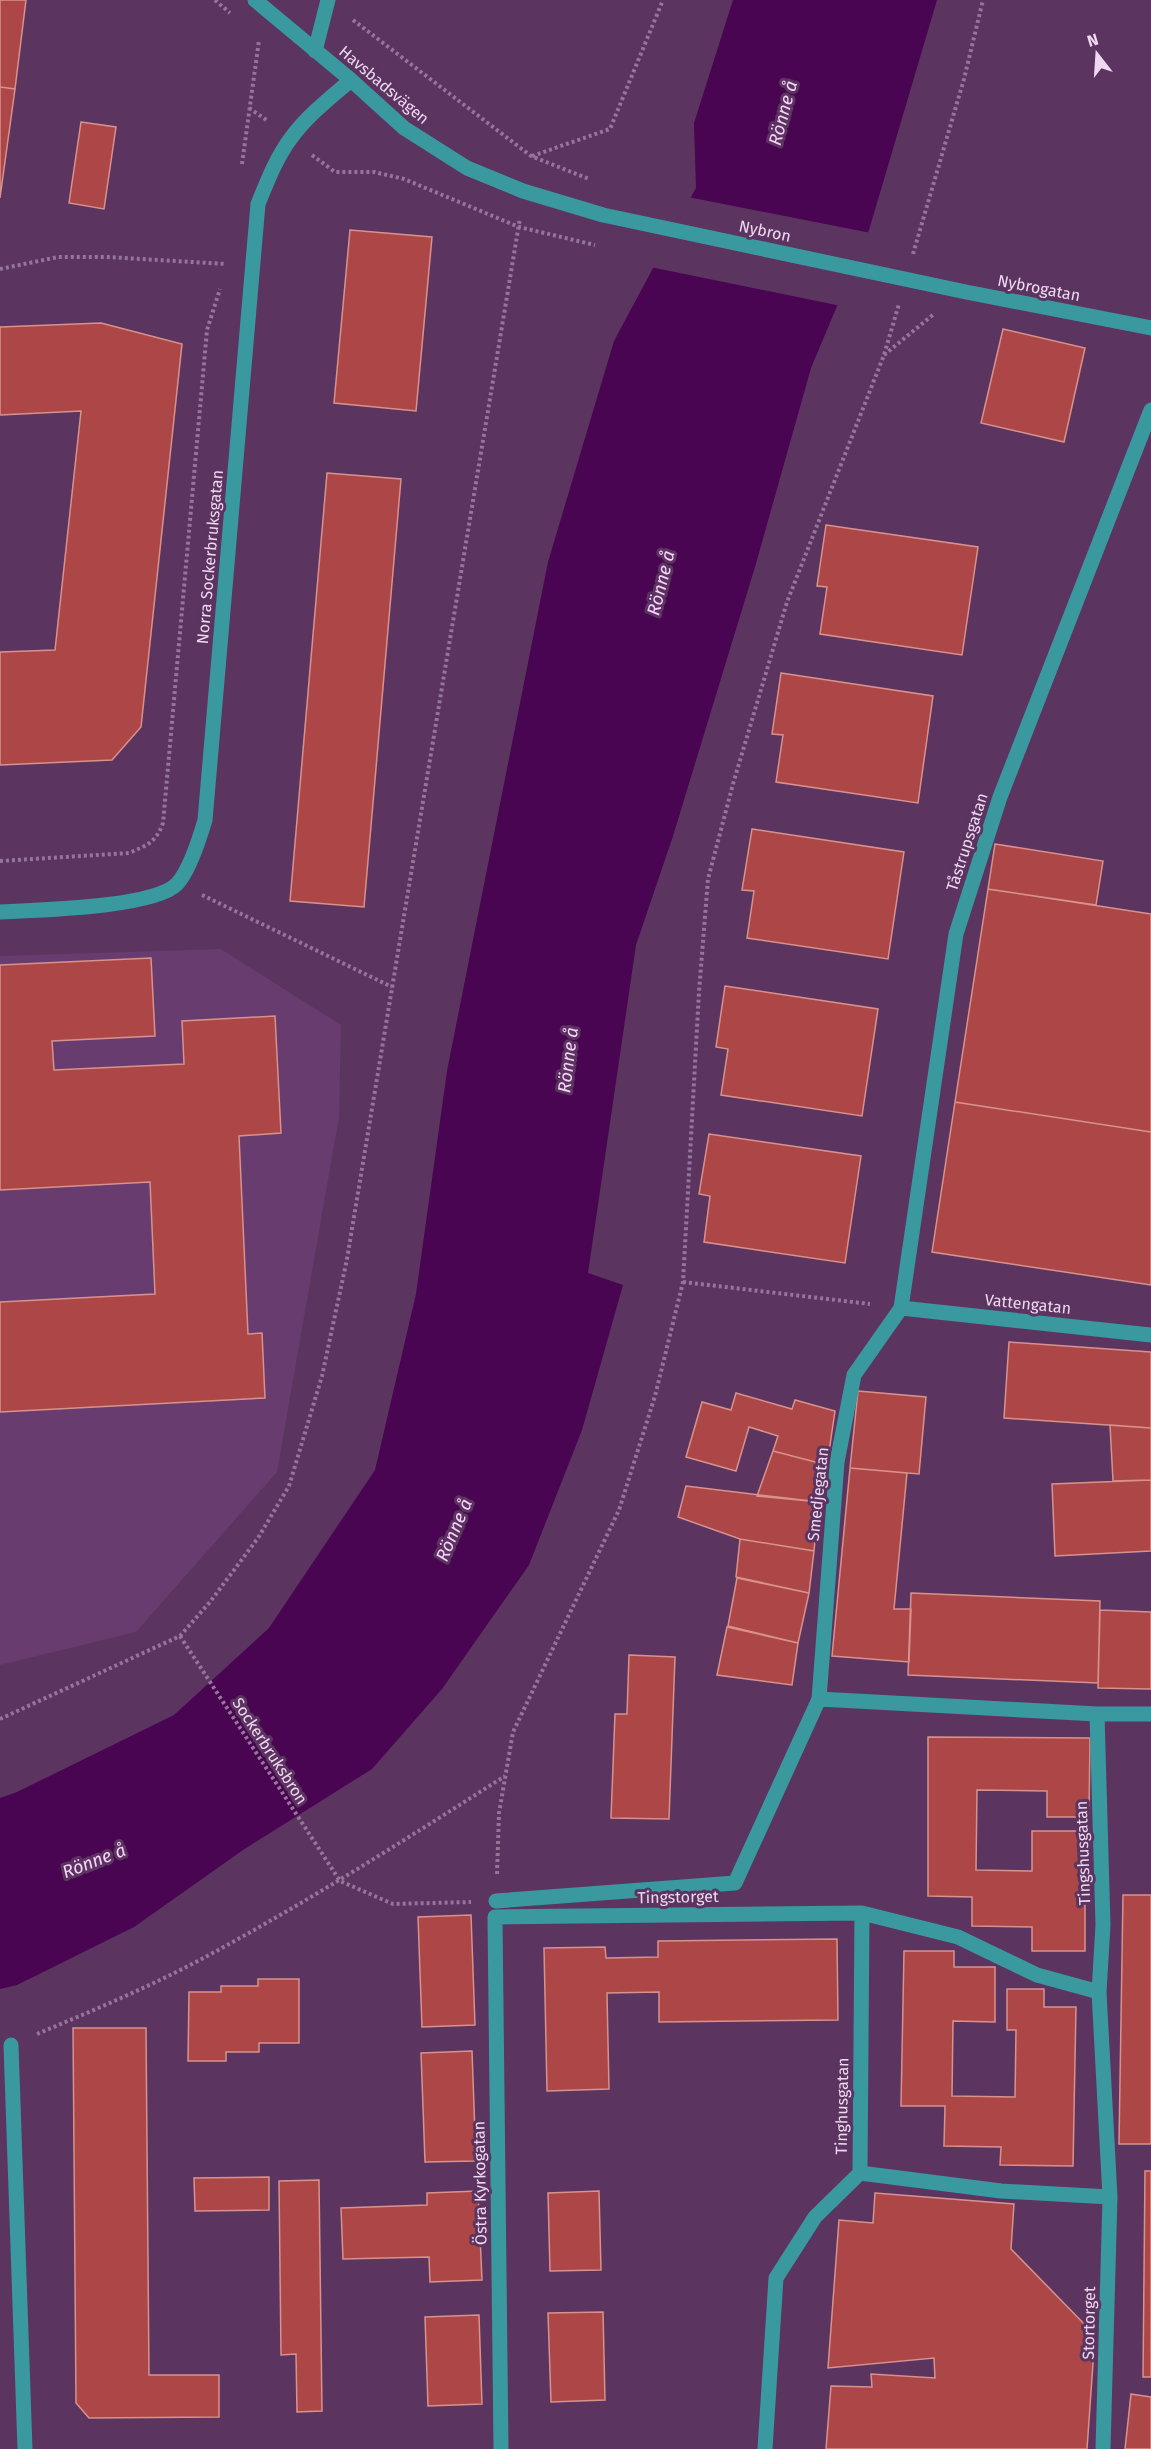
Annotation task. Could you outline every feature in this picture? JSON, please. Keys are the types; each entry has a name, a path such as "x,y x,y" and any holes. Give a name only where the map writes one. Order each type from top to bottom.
{"street":[{"name":"Havsbadsvägen","path":"255,0 351,80 404,128 467,168 523,191 603,216"},
{"path":"315,51 328,1"},
{"name":"Norra Sockerbruksgatan","path":"177,883 195,849 205,820 258,204 271,173 291,138 320,107 351,80"},
{"name":"Nybron","path":"603,216 920,282"},
{"name":"Nybrogatan","path":"920,282 1151,328"},
{"name":"Tåstrupsgatan","path":"901,1308 956,934 1000,797 1151,410"},
{"path":"0,912 121,903 151,896 177,883"},
{"name":"Vattengatan","path":"901,1308 1151,1335"},
{"name":"Smedjegatan","path":"819,1699 837,1462 854,1375 901,1308"},
{"path":"496,1901 735,1883 819,1699 1097,1714 1151,1714"},
{"name":"Tingshusgatan","path":"1097,1714 1103,1925 1099,1992 1110,2197"},
{"path":"862,1914 958,1937 1037,1975 1099,1992"},
{"name":"Tingstorget","path":"495,1917 862,1914"},
{"name":"Tinghusgatan","path":"765,2449 776,2278 815,2217 860,2173 862,1914"},
{"name":"Östra Kyrkogatan","path":"495,1917 501,2449"},
{"path":"11,2046 25,2449"},
{"path":"860,2173 1001,2191 1110,2197"},
{"name":"Stortorget","path":"1103,2449 1110,2197"}],"path":[{"path":"531,156 610,129 663,0"},
{"path":"919,233 964,79 983,0"},
{"path":"328,1 531,156 592,180"},
{"path":"240,175 259,40"},
{"path":"249,108 335,172 374,172 404,178 519,227 592,244"},
{"path":"0,1719 180,1636 210,1602 258,1538 289,1486 322,1376 347,1259 519,227"},
{"path":"0,269 58,257 107,257 228,264 225,275"},
{"path":"0,861 129,852 158,837 164,823 207,330 221,286"},
{"path":"884,355 934,314"},
{"path":"340,1881 393,1904 496,1901 499,1813 513,1732 619,1510 655,1396 683,1282 699,992 708,879 733,784 787,602 893,327"},
{"path":"177,883 392,987"},
{"path":"683,1282 901,1308"},
{"name":"Sockerbruksbron","path":"180,1636 340,1881"},
{"path":"11,2046 115,2001 218,1950 340,1881 506,1775"}],"shaded area":[{"path":"221,949 341,1025 339,1117 277,1472 136,1632 0,1665 0,956"}],"water":[{"name":"Rönne å","path":"733,0 937,0 869,230 811,368 755,567 673,836 636,945 588,1273 623,1285 582,1430 529,1565 442,1689 372,1769 243,1850 134,1927 17,1985 0,1989 0,1798 17,1792 174,1715 269,1628 375,1470 416,1294 447,1071 548,562 614,341 696,188 694,123"}],"pier":[{"path":"688,197 871,233 841,306 650,267"}],"building":[{"path":"0,0 26,0 15,89 0,87"},
{"path":"0,87 15,89 0,198"},
{"path":"81,122 116,127 104,209 69,203"},
{"path":"350,230 432,237 416,411 334,403"},
{"path":"101,323 182,344 141,727 112,760 0,765 0,652 55,650 81,411 0,415 0,327"},
{"path":"1003,329 1085,348 1064,442 981,423"},
{"path":"327,473 401,479 364,907 290,901"},
{"path":"826,525 978,547 962,655 820,634 827,587 817,586"},
{"path":"781,673 933,696 918,803 776,782 783,735 772,734"},
{"path":"752,829 904,852 888,959 747,938 754,891 742,890"},
{"path":"995,844 1103,861 1096,905 988,889"},
{"path":"988,889 1151,914 1151,1132 955,1102"},
{"path":"151,958 155,1036 52,1041 54,1070 184,1064 182,1021 275,1016 281,1133 239,1136 248,1334 262,1333 265,1398 0,1412 0,1302 155,1294 150,1182 0,1190 0,965"},
{"path":"725,986 878,1009 862,1116 721,1095 728,1049 716,1047"},
{"path":"955,1102 1151,1132 1151,1285 932,1252"},
{"path":"709,1134 861,1156 845,1263 704,1242 710,1196 699,1194"},
{"path":"1009,1342 1151,1352 1151,1428 1004,1418"},
{"path":"858,1391 926,1397 919,1474 850,1468"},
{"path":"736,1393 792,1409 795,1400 835,1411 827,1465 773,1451 778,1436 749,1427 736,1471 686,1457 702,1402 731,1410"},
{"path":"1110,1425 1151,1428 1151,1480 1113,1481"},
{"path":"773,1451 827,1465 819,1502 757,1496"},
{"path":"850,1468 907,1473 894,1609 911,1609 909,1662 832,1656"},
{"path":"1151,1480 1151,1551 1055,1556 1052,1484"},
{"path":"686,1486 819,1502 814,1551 740,1539 678,1517"},
{"path":"740,1539 814,1551 809,1593 736,1577"},
{"path":"737,1578 809,1593 798,1643 728,1626"},
{"path":"911,1593 1100,1601 1098,1683 908,1675"},
{"path":"1100,1610 1151,1612 1151,1689 1098,1688"},
{"path":"727,1627 798,1643 792,1685 717,1675"},
{"path":"629,1655 675,1657 669,1819 611,1818 615,1714 627,1714"},
{"path":"928,1737 1090,1738 1089,1817 1047,1817 1047,1791 977,1790 976,1870 1032,1871 1032,1831 1085,1831 1085,1951 1032,1951 1032,1927 972,1926 972,1897 928,1896"},
{"path":"1123,1895 1151,1895 1151,2144 1119,2144"},
{"path":"471,1915 475,2025 422,2027 418,1917"},
{"path":"837,1939 838,2020 659,2022 659,1992 607,1993 609,2089 547,2091 544,1948 605,1947 606,1958 658,1957 658,1941"},
{"path":"904,1951 954,1951 954,1967 995,1967 995,2022 953,2021 952,2096 1015,2097 1016,2030 1007,2030 1007,1989 1044,1989 1044,2007 1076,2007 1073,2166 1000,2165 1001,2147 944,2146 945,2106 901,2106"},
{"path":"258,1979 299,1979 299,2043 259,2043 259,2052 226,2052 226,2061 188,2061 189,1992 221,1992 221,1986 258,1986"},
{"path":"73,2028 146,2028 149,2375 219,2375 219,2417 89,2418 76,2403"},
{"path":"472,2051 476,2161 425,2162 421,2053"},
{"path":"1145,2171 1151,2171 1151,2377 1143,2377"},
{"path":"269,2177 269,2210 195,2211 194,2178"},
{"path":"319,2180 322,2411 297,2412 296,2354 281,2355 279,2181"},
{"path":"478,2191 482,2280 430,2282 429,2257 343,2259 341,2208 427,2205 427,2193"},
{"path":"599,2191 601,2270 550,2271 548,2193"},
{"path":"875,2193 1014,2204 1011,2249 1095,2335 1087,2449 826,2449 831,2386 872,2387 871,2374 935,2378 934,2358 828,2368 839,2220 873,2223"},
{"path":"603,2312 605,2400 551,2402 548,2313"},
{"path":"479,2315 482,2404 428,2406 425,2317"},
{"path":"1131,2394 1151,2397 1151,2449 1125,2449"}]}
